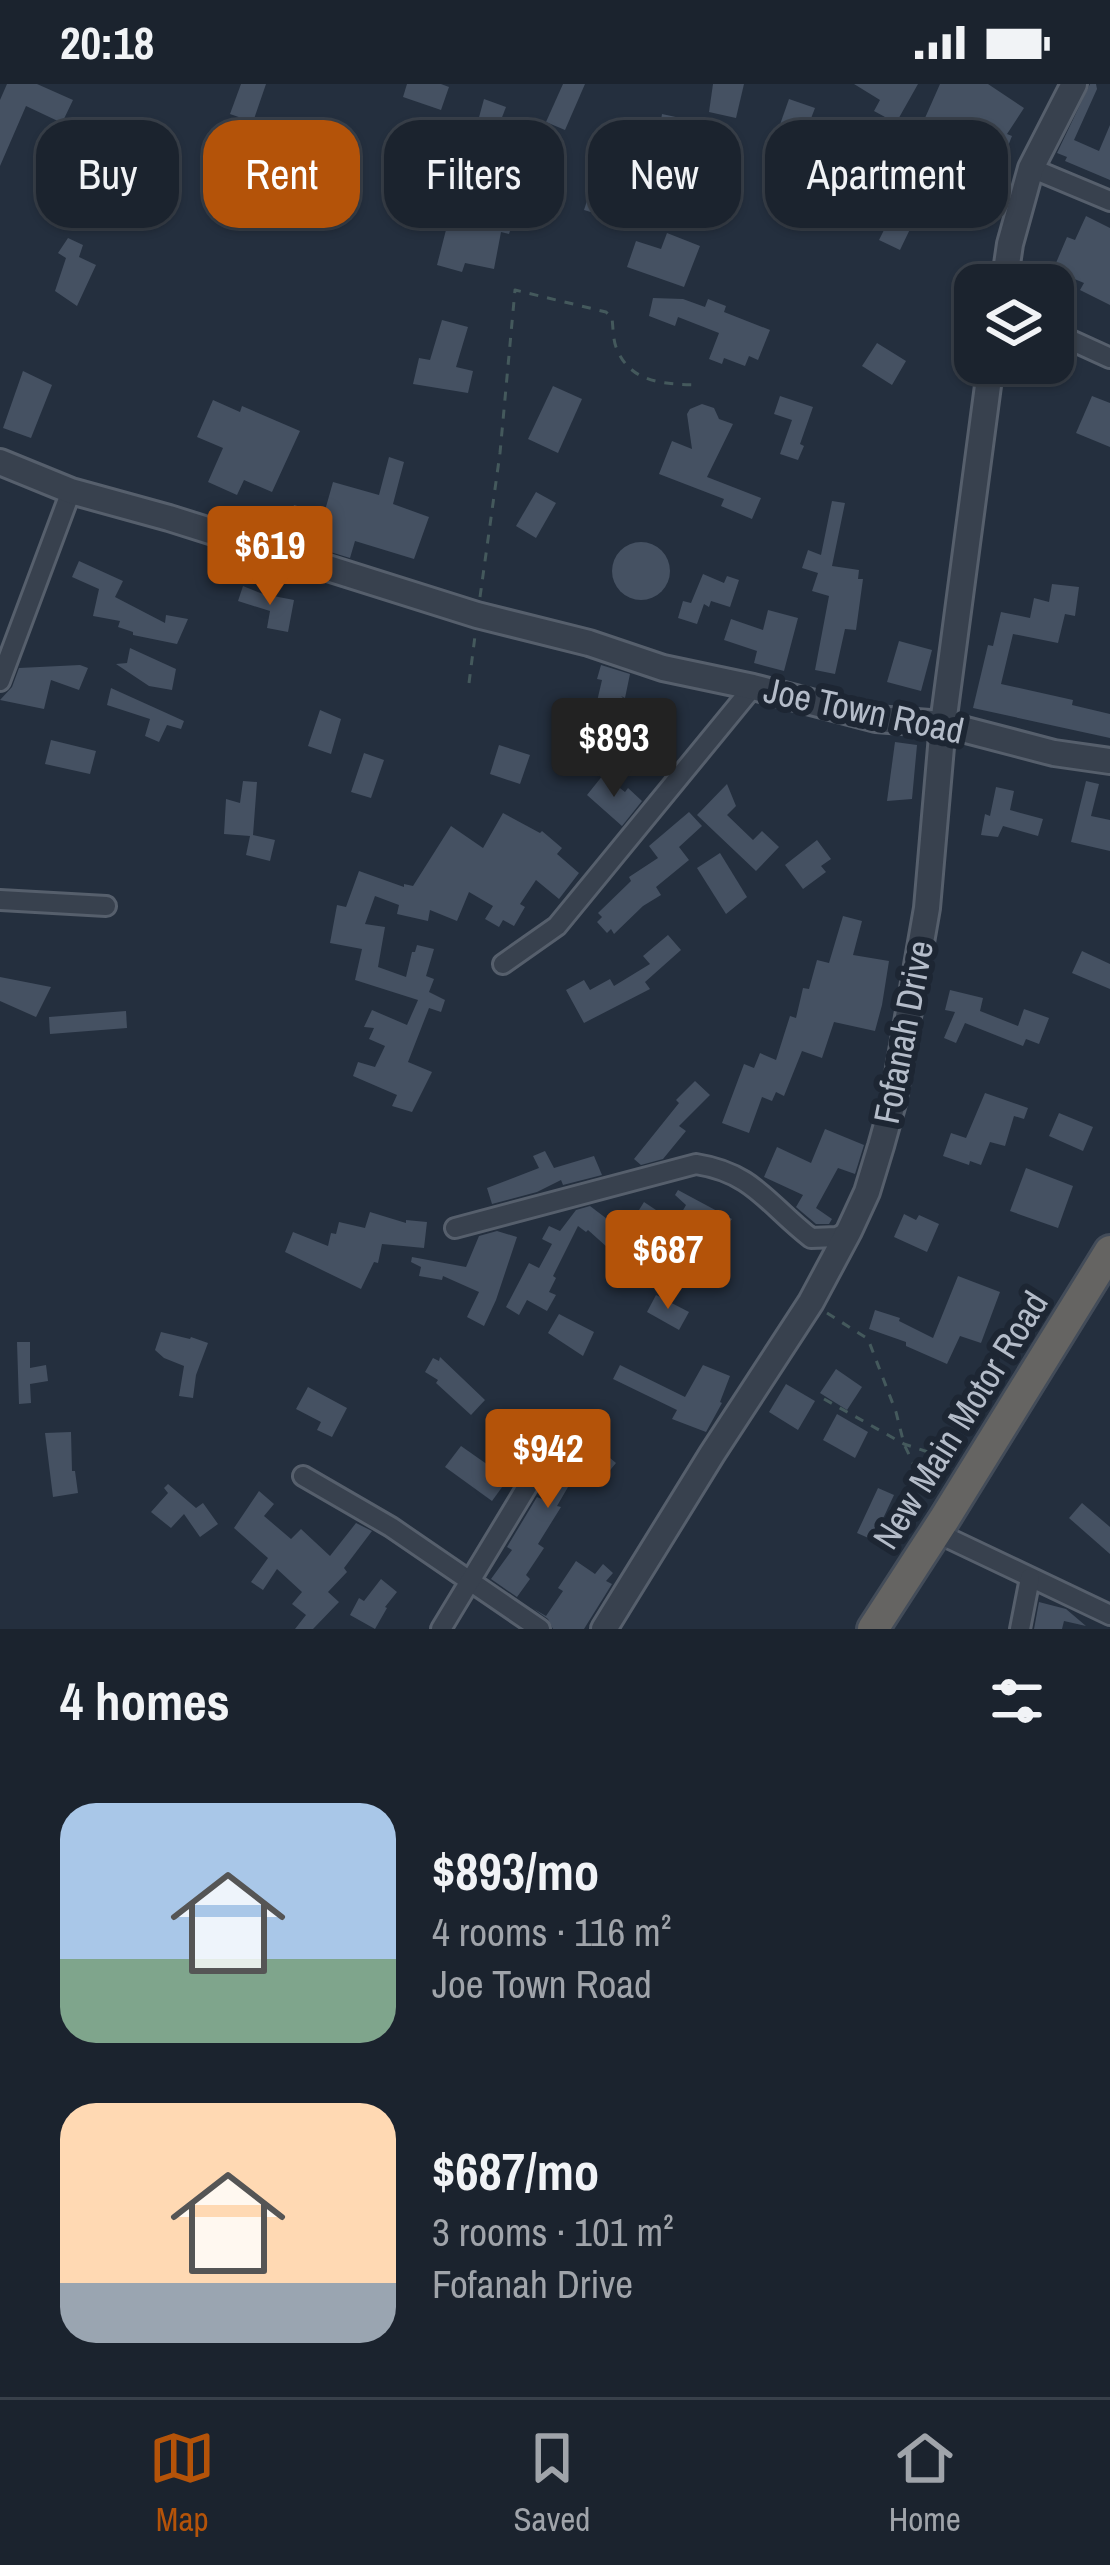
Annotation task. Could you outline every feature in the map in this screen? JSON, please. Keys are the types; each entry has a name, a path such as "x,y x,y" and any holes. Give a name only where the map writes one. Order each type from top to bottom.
{"highway":[{"name":"New Main Motor Road","path":"889,1629 976,1468 1110,1251"},
{"name":"New Main Motor Road","path":"873,1629 1110,1281"}],"street":[{"path":"1007,264 1031,168 1074,84"},
{"path":"1031,168 1110,201"},
{"path":"1074,342 1110,358"},
{"name":"Fofanah Drive","path":"604,1629 811,1302 867,1192 893,1103 927,908 943,724 988,384"},
{"name":"Joe Town Road","path":"0,462 71,491 663,668 876,719 943,724 1054,753 1110,760"},
{"path":"0,681 71,491"},
{"path":"503,964 557,926 753,688"},
{"path":"0,900 106,906"},
{"path":"454,1228 696,1164 744,1178 811,1238 849,1232"},
{"path":"441,1629 542,1462"},
{"path":"303,1476 391,1527 540,1629"},
{"path":"946,1528 1030,1577 1110,1615"},
{"path":"1020,1629 1030,1577"}],"path":[{"path":"469,683 500,453 515,290 605,312 612,318 616,348 632,368 652,383 698,385"},
{"path":"811,1302 868,1339 904,1444 946,1528"},
{"path":"824,1399 904,1444 976,1468"}],"building":[{"path":"7,84 37,84 73,100 63,120 26,106 0,166 0,100"},
{"path":"241,84 266,84 254,120 230,114"},
{"path":"407,84 449,87 441,110 403,97"},
{"path":"563,84 585,84 565,130 564,120 547,120"},
{"path":"713,84 744,84 736,118 709,112"},
{"path":"854,84 918,84 898,120 874,111 880,100"},
{"path":"940,84 988,84 1024,108 1008,132 1008,120 924,120"},
{"path":"1090,84 1097,89 1074,140 1099,151 1110,125 1110,180 1057,153"},
{"path":"484,99 506,107 501,120 478,120"},
{"path":"789,99 815,108 810,120 782,120"},
{"path":"1086,216 1110,228 1110,305 1080,290 1084,283 1074,279 1074,264 1056,264 1067,237 1075,240"},
{"path":"446,228 511,228 509,234 501,232 494,269 465,263 462,272 437,265"},
{"path":"885,228 911,228 900,250 879,240"},
{"path":"667,233 700,246 684,287 627,267 636,241 661,249"},
{"path":"68,238 83,245 79,257 96,265 77,306 55,291 66,258 58,253"},
{"path":"653,298 683,299 705,307 708,299 726,306 724,312 770,330 758,360 749,356 745,366 724,358 722,364 709,359 719,333 678,317 675,326 649,316"},
{"path":"442,320 468,327 456,367 473,371 468,393 413,384 419,358 430,360"},
{"path":"877,343 906,361 892,385 862,366"},
{"path":"23,371 52,385 31,438 3,428"},
{"path":"553,386 582,399 558,453 528,439"},
{"path":"780,396 813,407 798,460 780,454 792,420 774,414"},
{"path":"1092,396 1110,403 1110,447 1076,433"},
{"path":"213,400 240,412 242,406 300,431 272,492 244,480 237,495 208,482 223,448 197,437"},
{"path":"702,404 733,424 707,477 761,498 752,519 721,506 724,499 659,474 672,441 692,449 687,414"},
{"path":"389,457 404,462 393,504 429,517 414,559 355,541 350,558 314,547 318,533 289,524 294,505 324,514 333,482 379,495"},
{"path":"536,492 556,503 536,538 516,526"},
{"path":"832,501 845,503 832,566 859,570 858,579 863,579 856,630 845,629 835,674 815,670 829,596 812,591 818,573 802,568 808,550 821,555"},
{"path":"641,542 661,551 670,571 661,591 641,600 621,591 612,571 621,551"},
{"path":"79,561 123,581 115,597 165,623 166,615 188,619 177,644 133,635 118,627 120,621 93,616 99,589 72,577"},
{"path":"703,574 724,583 727,576 739,580 730,607 711,601 709,607 704,604 697,624 678,618 683,601 691,603"},
{"path":"1052,584 1079,587 1075,616 1065,614 1058,643 1013,634 1001,684 1073,700 1072,705 1110,714 1110,738 973,708 1001,612 1030,618 1034,598 1049,602"},
{"path":"243,586 294,600 288,632 267,628 270,611 238,601"},
{"path":"768,610 798,618 784,671 754,663 757,651 724,640 731,619 763,630"},
{"path":"899,641 932,650 921,691 887,682"},
{"path":"130,648 176,669 172,690 149,686 116,664 127,663"},
{"path":"601,665 630,674 625,698 621,696 620,717 595,710"},
{"path":"19,668 88,668 79,690 51,680 44,709 0,700 12,687"},
{"path":"111,688 184,721 181,729 167,725 159,742 145,736 150,719 107,705"},
{"path":"320,710 341,719 331,754 308,746"},
{"path":"51,740 96,751 90,774 45,764"},
{"path":"895,742 917,745 912,799 887,801"},
{"path":"499,745 530,755 520,784 490,774"},
{"path":"364,753 384,760 371,798 351,792"},
{"path":"603,775 642,801 622,826 587,795"},
{"path":"243,781 257,782 253,835 275,840 270,861 246,855 250,836 224,834 226,799 240,803"},
{"path":"1086,781 1099,784 1091,816 1110,820 1110,851 1071,842"},
{"path":"727,784 736,806 727,815 753,840 762,831 779,847 756,871 697,815"},
{"path":"996,787 1014,791 1010,810 1043,819 1038,836 1003,826 998,837 981,835"},
{"path":"689,812 702,826 679,847 689,860 656,887 661,895 614,934 611,929 607,933 597,922 602,917 598,913 631,881 629,877 658,858 649,846"},
{"path":"503,813 542,831 562,848 557,854 579,873 559,899 536,880 520,904 525,907 514,926 503,920 499,927 485,919 493,906 469,892 457,921 430,910 428,921 397,914 399,905 375,896 365,924 385,927 378,967 406,977 417,945 434,949 426,976 434,979 429,992 445,1000 441,1012 429,1008 408,1062 432,1072 412,1112 392,1106 397,1095 353,1076 358,1062 375,1067 385,1046 369,1039 374,1028 364,1027 372,1010 407,1025 418,1000 355,980 362,949 330,943 337,905 346,907 359,871 413,886 451,826 483,848"},
{"path":"817,840 831,859 821,866 826,872 803,889 785,865"},
{"path":"720,853 747,897 726,914 697,868"},
{"path":"843,916 862,921 853,955 889,961 875,1031 834,1022 822,1058 802,1051 784,1096 776,1092 772,1101 762,1097 749,1133 722,1123 744,1064 754,1068 760,1053 776,1060 790,1016 796,1018 803,988 809,989 817,960 829,963"},
{"path":"668,935 681,950 645,982 650,989 584,1023 566,990 584,980 590,990 610,979 614,986 650,964 643,956"},
{"path":"1082,951 1110,964 1110,989 1072,973"},
{"path":"0,977 51,987 36,1017 0,1001"},
{"path":"950,990 983,998 980,1011 1018,1026 1024,1009 1049,1018 1039,1044 1026,1039 1023,1046 965,1023 956,1043 944,1038 955,1012 945,1010"},
{"path":"126,1011 127,1028 50,1034 49,1017"},
{"path":"695,1081 710,1095 679,1126 686,1131 663,1159 641,1165 634,1159"},
{"path":"985,1093 1028,1108 1024,1119 1014,1116 1005,1146 990,1142 981,1165 943,1156 951,1133 966,1138"},
{"path":"1059,1113 1093,1127 1083,1151 1049,1136"},
{"path":"825,1129 864,1145 855,1174 838,1168 816,1208 832,1219 829,1224 816,1224 796,1207 803,1195 764,1177 777,1147 811,1163"},
{"path":"545,1151 554,1168 594,1156 602,1175 563,1185 561,1180 492,1204 487,1188 539,1168 533,1156"},
{"path":"1026,1168 1073,1186 1058,1228 1010,1211"},
{"path":"678,1190 732,1219 721,1233 704,1219 702,1223 682,1212 686,1205 675,1195"},
{"path":"644,1202 656,1210 640,1235 653,1245 636,1267 578,1226 553,1276 549,1292 556,1295 547,1311 527,1300 519,1315 506,1307 529,1263 539,1268 552,1244 542,1239 549,1226 560,1231 576,1210 590,1206 615,1225 619,1219 629,1226"},
{"path":"370,1212 406,1223 427,1222 424,1248 382,1244 378,1263 374,1262 361,1289 285,1252 293,1232 328,1246 339,1222 365,1228"},
{"path":"904,1214 939,1224 927,1252 894,1237"},
{"path":"497,1231 517,1237 484,1326 467,1317 479,1292 443,1276 442,1280 419,1276 421,1267 411,1262 412,1257 466,1267 479,1236"},
{"path":"958,1276 1000,1292 981,1343 960,1336 947,1364 869,1329 875,1310 900,1318 933,1338"},
{"path":"656,1295 689,1312 679,1330 647,1312"},
{"path":"559,1314 594,1332 583,1356 548,1333"},
{"path":"161,1332 208,1343 193,1398 179,1396 184,1366 155,1350"},
{"path":"17,1342 30,1342 30,1368 46,1365 48,1381 30,1384 31,1403 19,1404"},
{"path":"440,1357 485,1400 471,1415 425,1372 433,1358 439,1361"},
{"path":"620,1365 685,1397 703,1365 730,1376 706,1432 672,1419 677,1410 613,1379"},
{"path":"836,1369 862,1387 847,1410 820,1393"},
{"path":"786,1384 815,1401 798,1430 769,1412"},
{"path":"308,1387 347,1408 332,1437 317,1430 321,1422 296,1409"},
{"path":"837,1414 868,1432 855,1458 823,1440"},
{"path":"575,1427 616,1463 602,1480 582,1463 538,1544 544,1548 517,1597 491,1579 512,1550 507,1547 537,1497 546,1501 566,1465 557,1459"},
{"path":"71,1432 78,1493 53,1497 45,1433"},
{"path":"461,1446 508,1479 492,1501 445,1467"},
{"path":"168,1484 196,1508 203,1503 218,1524 200,1537 184,1514 171,1528 151,1512 168,1493 164,1488"},
{"path":"878,1488 894,1495 873,1540 857,1533"},
{"path":"259,1491 274,1504 264,1516 291,1539 301,1529 330,1556 356,1523 372,1531 344,1568 347,1572 328,1592 339,1602 313,1629 295,1629 306,1615 292,1604 302,1592 277,1569 263,1590 251,1582 268,1558 234,1528"},
{"path":"1082,1503 1110,1527 1110,1554 1069,1518"},
{"path":"576,1561 595,1574 603,1564 613,1573 606,1581 612,1584 584,1629 553,1629 534,1609 546,1616"},
{"path":"381,1579 397,1592 375,1629 350,1615 359,1598 364,1601"},
{"path":"1039,1602 1066,1609 1086,1626 1064,1621 1062,1629 1034,1629"}]}
